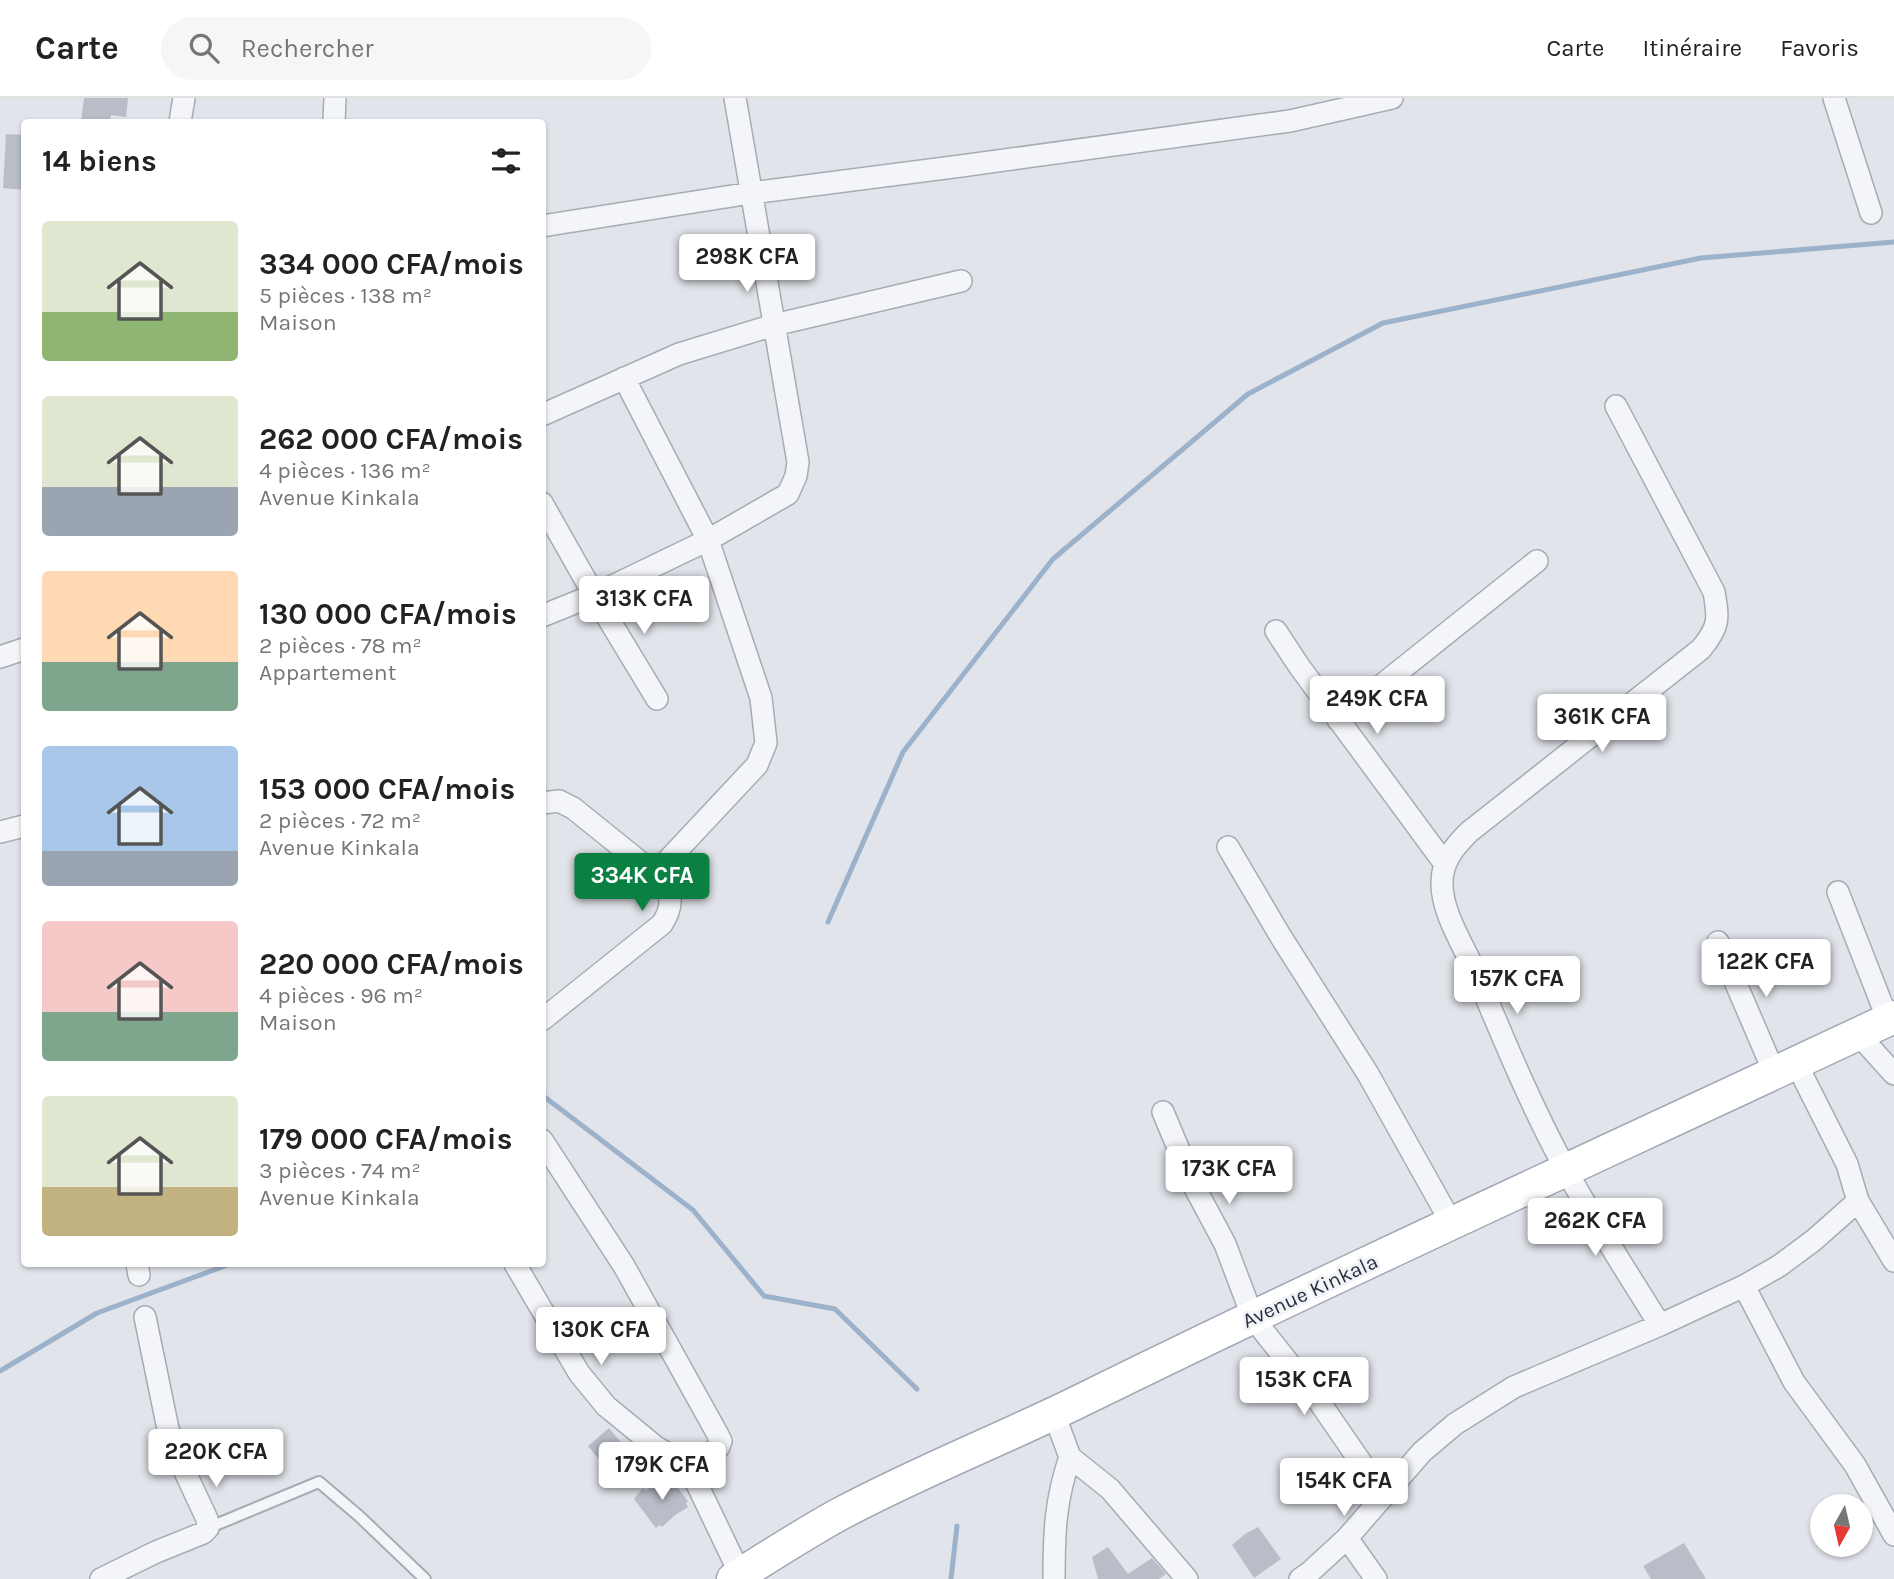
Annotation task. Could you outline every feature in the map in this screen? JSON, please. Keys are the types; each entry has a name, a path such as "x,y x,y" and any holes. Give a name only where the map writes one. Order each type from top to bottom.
{"main road":[{"name":"Avenue Kinkala","path":"737,1577 810,1530 888,1490 1891,1018"}],"street":[{"path":"180,119 184,98"},
{"path":"334,119 335,98"},
{"path":"546,614 594,595 708,540 788,494 796,476 798,462 734,98"},
{"path":"546,225 751,192 1290,121 1392,98"},
{"path":"1834,98 1871,213"},
{"path":"546,413 679,354 774,325 961,281"},
{"path":"624,377 708,540 761,698 766,743 757,765 655,874"},
{"path":"1616,405 1714,592 1717,622 1701,649 1469,832 1454,847 1445,864 1441,882 1446,911 1512,1059 1566,1170 1660,1325"},
{"path":"546,510 657,699"},
{"path":"1338,720 1537,561"},
{"path":"1276,631 1445,864"},
{"path":"0,657 21,650"},
{"path":"546,803 559,802 573,808 655,874 666,885 670,899 669,913 662,924 546,1017"},
{"path":"0,832 21,827"},
{"path":"1228,847 1281,937 1368,1074 1452,1224"},
{"path":"1838,892 1891,1018"},
{"path":"1718,942 1785,1068 1847,1164 1858,1201 1894,1261"},
{"path":"1858,1034 1894,1074"},
{"path":"1163,1112 1194,1186 1225,1244 1253,1318 1318,1400 1384,1496"},
{"path":"546,1146 624,1266 718,1433 721,1441 719,1447 687,1469"},
{"path":"1300,1579 1347,1538 1422,1452 1455,1424 1514,1387 1744,1286 1779,1266 1814,1240 1858,1201"},
{"path":"517,1267 579,1373 606,1406 687,1469 737,1577"},
{"path":"1744,1286 1794,1382 1855,1465 1894,1535"},
{"path":"101,1579 203,1533 208,1528 168,1429 145,1318"},
{"path":"1054,1414 1070,1457 1110,1489 1187,1579"},
{"path":"1054,1579 1054,1533 1060,1486 1070,1457"},
{"path":"1347,1538 1376,1579"}],"lane":[{"path":"208,1528 320,1482 425,1579"}],"building":[{"path":"84,98 128,98 126,117 111,115 110,119 81,119"},
{"path":"6,134 21,135 21,190 3,188"},
{"path":"609,1428 633,1457 611,1474 588,1446"},
{"path":"667,1474 688,1501 688,1507 662,1527 660,1525 656,1528 634,1499 643,1488 646,1491"},
{"path":"1258,1527 1281,1559 1254,1578 1232,1545"},
{"path":"1684,1543 1706,1579 1651,1579 1643,1566"},
{"path":"1108,1547 1128,1574 1152,1558 1166,1574 1159,1579 1098,1579 1092,1557"}],"waterway":[{"path":"828,922 903,752 1053,559 1248,394 1383,323 1701,258 1894,242"},
{"path":"546,1098 693,1210 764,1296 835,1309 917,1389"},
{"path":"0,1371 97,1313 222,1267"},
{"path":"951,1579 957,1526"}]}
